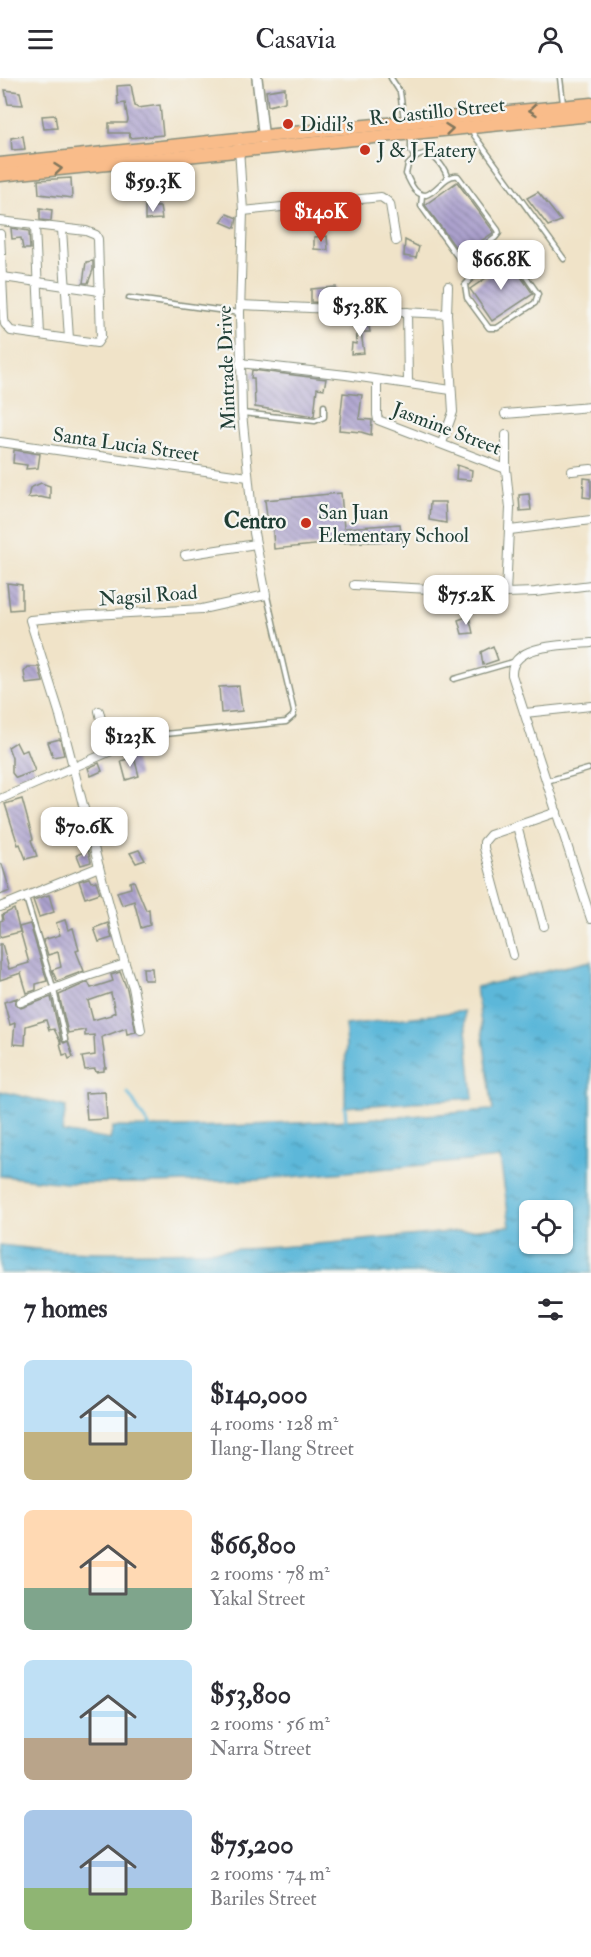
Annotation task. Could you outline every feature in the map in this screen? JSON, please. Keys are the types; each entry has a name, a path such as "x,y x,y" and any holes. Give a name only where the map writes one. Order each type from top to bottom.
{"main road":[{"name":"R. Castillo Street","path":"407,130 591,104"},
{"name":"R. Castillo Street","path":"0,175 265,142 471,127 591,115"},
{"name":"R. Castillo Street","path":"0,164 239,145"}],"street":[{"path":"257,78 265,142"},
{"name":"Mintrade Drive","path":"239,145 243,212 240,309 242,413 256,544 266,595"},
{"path":"243,212 381,197 390,204 396,241"},
{"path":"0,221 86,231 96,235 100,291 101,337 99,342 11,331 5,324 0,234"},
{"path":"35,226 40,335"},
{"path":"62,229 69,339"},
{"path":"3,277 100,291"},
{"path":"442,443 453,412 447,314 448,286"},
{"path":"240,309 447,314"},
{"path":"407,312 408,383"},
{"path":"240,363 451,390"},
{"name":"Jasmine Street","path":"377,380 377,418 382,422 506,469"},
{"path":"505,414 591,407"},
{"path":"506,435 506,469 510,508 506,593"},
{"name":"Santa Lucia Street","path":"0,442 248,477"},
{"path":"572,471 591,469"},
{"path":"510,530 591,520"},
{"path":"185,555 256,544"},
{"path":"354,585 506,593 591,585"},
{"name":"Nagsil Road","path":"73,767 59,712 30,620 202,609 266,595"},
{"path":"591,643 530,650 519,656 512,668 512,675 591,919"},
{"path":"525,713 591,706"},
{"path":"0,800 109,752 99,711"},
{"path":"73,767 133,987 141,1030"},
{"path":"513,955 484,848 487,837 557,812"},
{"path":"517,826 544,926"},
{"path":"0,907 99,867"},
{"path":"581,885 591,882"},
{"path":"21,1002 125,964"}],"lane":[{"path":"391,78 400,92 411,151 415,158"},
{"path":"561,78 563,107"},
{"path":"471,127 474,135 564,259"},
{"path":"447,177 446,172 431,155 424,153 408,165 406,174 414,190 422,196 431,194 443,184 447,177 454,175 460,178 499,233 462,263"},
{"path":"422,196 421,206 472,277"},
{"path":"511,258 538,294 537,300 497,328 489,328 467,298 465,285 472,277 500,260 511,258"},
{"path":"129,298 240,309"},
{"path":"242,413 315,421 324,417 324,406"},
{"path":"165,734 286,722 293,717 294,711 266,595"},
{"path":"454,679 514,662"},
{"path":"547,781 588,769"},
{"path":"26,897 54,990 65,1039"}],"water":[{"path":"591,961 591,1273 0,1273 0,1245 56,1251 231,1250 510,1226 500,1158 258,1180 66,1183 0,1176 0,1091 66,1107 62,1132 110,1140 113,1127 256,1125 493,1110 476,987"},
{"path":"464,1011 473,1098 345,1107 346,1025"}],"building":[{"path":"131,85 135,106 138,108 160,105 163,135 130,138 129,133 109,133 109,123 127,123 128,120 125,103 118,104 117,86"},
{"path":"285,88 285,102 268,106 266,91"},
{"path":"5,90 20,92 23,105 8,104"},
{"path":"55,115 57,128 44,129 42,116"},
{"path":"23,136 25,149 12,150 11,138"},
{"path":"191,168 193,189 178,192 162,191 163,171"},
{"path":"71,178 72,198 39,194 38,180"},
{"path":"457,182 494,232 461,255 425,205"},
{"path":"538,192 561,221 548,226 527,198"},
{"path":"145,206 160,207 162,219 145,220"},
{"path":"40,208 52,210 51,221 40,220"},
{"path":"227,214 237,218 235,228 221,222"},
{"path":"11,228 29,231 30,249 23,249 21,238 12,239"},
{"path":"327,236 328,250 314,249 314,237"},
{"path":"405,240 419,247 416,258 404,256"},
{"path":"93,261 93,270 88,283 83,283 86,262"},
{"path":"508,263 512,264 533,294 492,321 470,289"},
{"path":"336,287 336,303 311,302 311,289"},
{"path":"368,322 370,332 361,332 364,353 351,354 352,343 356,344 358,323"},
{"path":"252,370 326,379 324,389 317,388 314,416 255,407"},
{"path":"343,393 362,395 359,419 372,420 371,435 339,430"},
{"path":"14,450 40,454 38,468 26,469 27,465 13,463"},
{"path":"457,465 472,470 471,480 456,479"},
{"path":"584,478 591,479 591,498 583,497"},
{"path":"41,483 50,486 50,499 28,498 30,488"},
{"name":"San Juan Elementary School","path":"341,493 344,528 400,524 402,541 335,543 274,549 272,517 267,517 265,500"},
{"path":"529,494 531,510 520,511 519,495"},
{"path":"430,502 445,502 446,523 429,520"},
{"path":"7,583 22,585 22,609 10,610"},
{"path":"469,616 473,633 462,634 458,620"},
{"path":"493,646 498,660 483,665 481,652"},
{"path":"28,667 39,667 43,682 26,684 24,672"},
{"path":"239,686 242,711 221,713 219,687"},
{"path":"60,739 64,755 53,757 48,742"},
{"path":"16,742 21,752 27,750 35,771 16,778 12,773 12,758 8,747"},
{"path":"134,757 139,776 126,780 121,761"},
{"path":"99,763 102,771 91,776 88,768"},
{"path":"22,799 37,856 26,859 20,844 18,845 5,804"},
{"path":"81,821 84,833 74,836 70,825"},
{"path":"88,850 91,862 81,865 77,855"},
{"path":"139,850 145,860 136,863 130,853"},
{"path":"0,864 2,864 10,891 0,895"},
{"path":"89,878 91,882 96,881 100,893 85,898 79,881"},
{"path":"134,881 146,910 149,909 150,925 141,928 134,901 122,905 117,892 131,888 130,882"},
{"path":"49,895 54,912 39,917 33,900"},
{"path":"14,909 20,932 0,937 2,915"},
{"path":"65,920 68,930 73,928 79,950 76,951 84,971 57,981 52,970 61,967 58,952 48,955 43,940 60,935 56,923"},
{"path":"108,923 112,938 99,942 94,928"},
{"path":"30,924 47,981 36,984 36,990 27,993 21,973 0,980 0,944 2,944 9,969 29,963 19,927"},
{"path":"143,968 152,968 153,980 144,980"},
{"path":"120,972 127,989 136,1032 127,1034 126,1028 102,1037 106,1068 104,1071 96,1072 95,1069 85,1070 82,1057 95,1055 94,1035 85,1036 85,1030 68,1033 59,995 88,982 91,988 113,981 111,975","holes":["111,993 115,1012 93,1020 88,1001"]},
{"path":"51,997 61,1040 64,1043 68,1041 73,1057 69,1059 67,1054 63,1055 61,1043 54,1029 49,1030 46,1020 26,1026 25,1045 13,1044 15,1023 10,1025 4,1002 17,998 15,1004 21,1008"},
{"path":"105,1092 107,1119 87,1120 85,1093"}],"waterway":[{"path":"128,1093 150,1128"},
{"path":"345,1107 346,1121"}],"place":[{"name":"Didil's","path":"288,124"},
{"name":"J & J Eatery","path":"365,150"},
{"name":"San Juan Elementary School","path":"306,523"}],"district":[{"name":"Centro","path":"255,520"}]}
